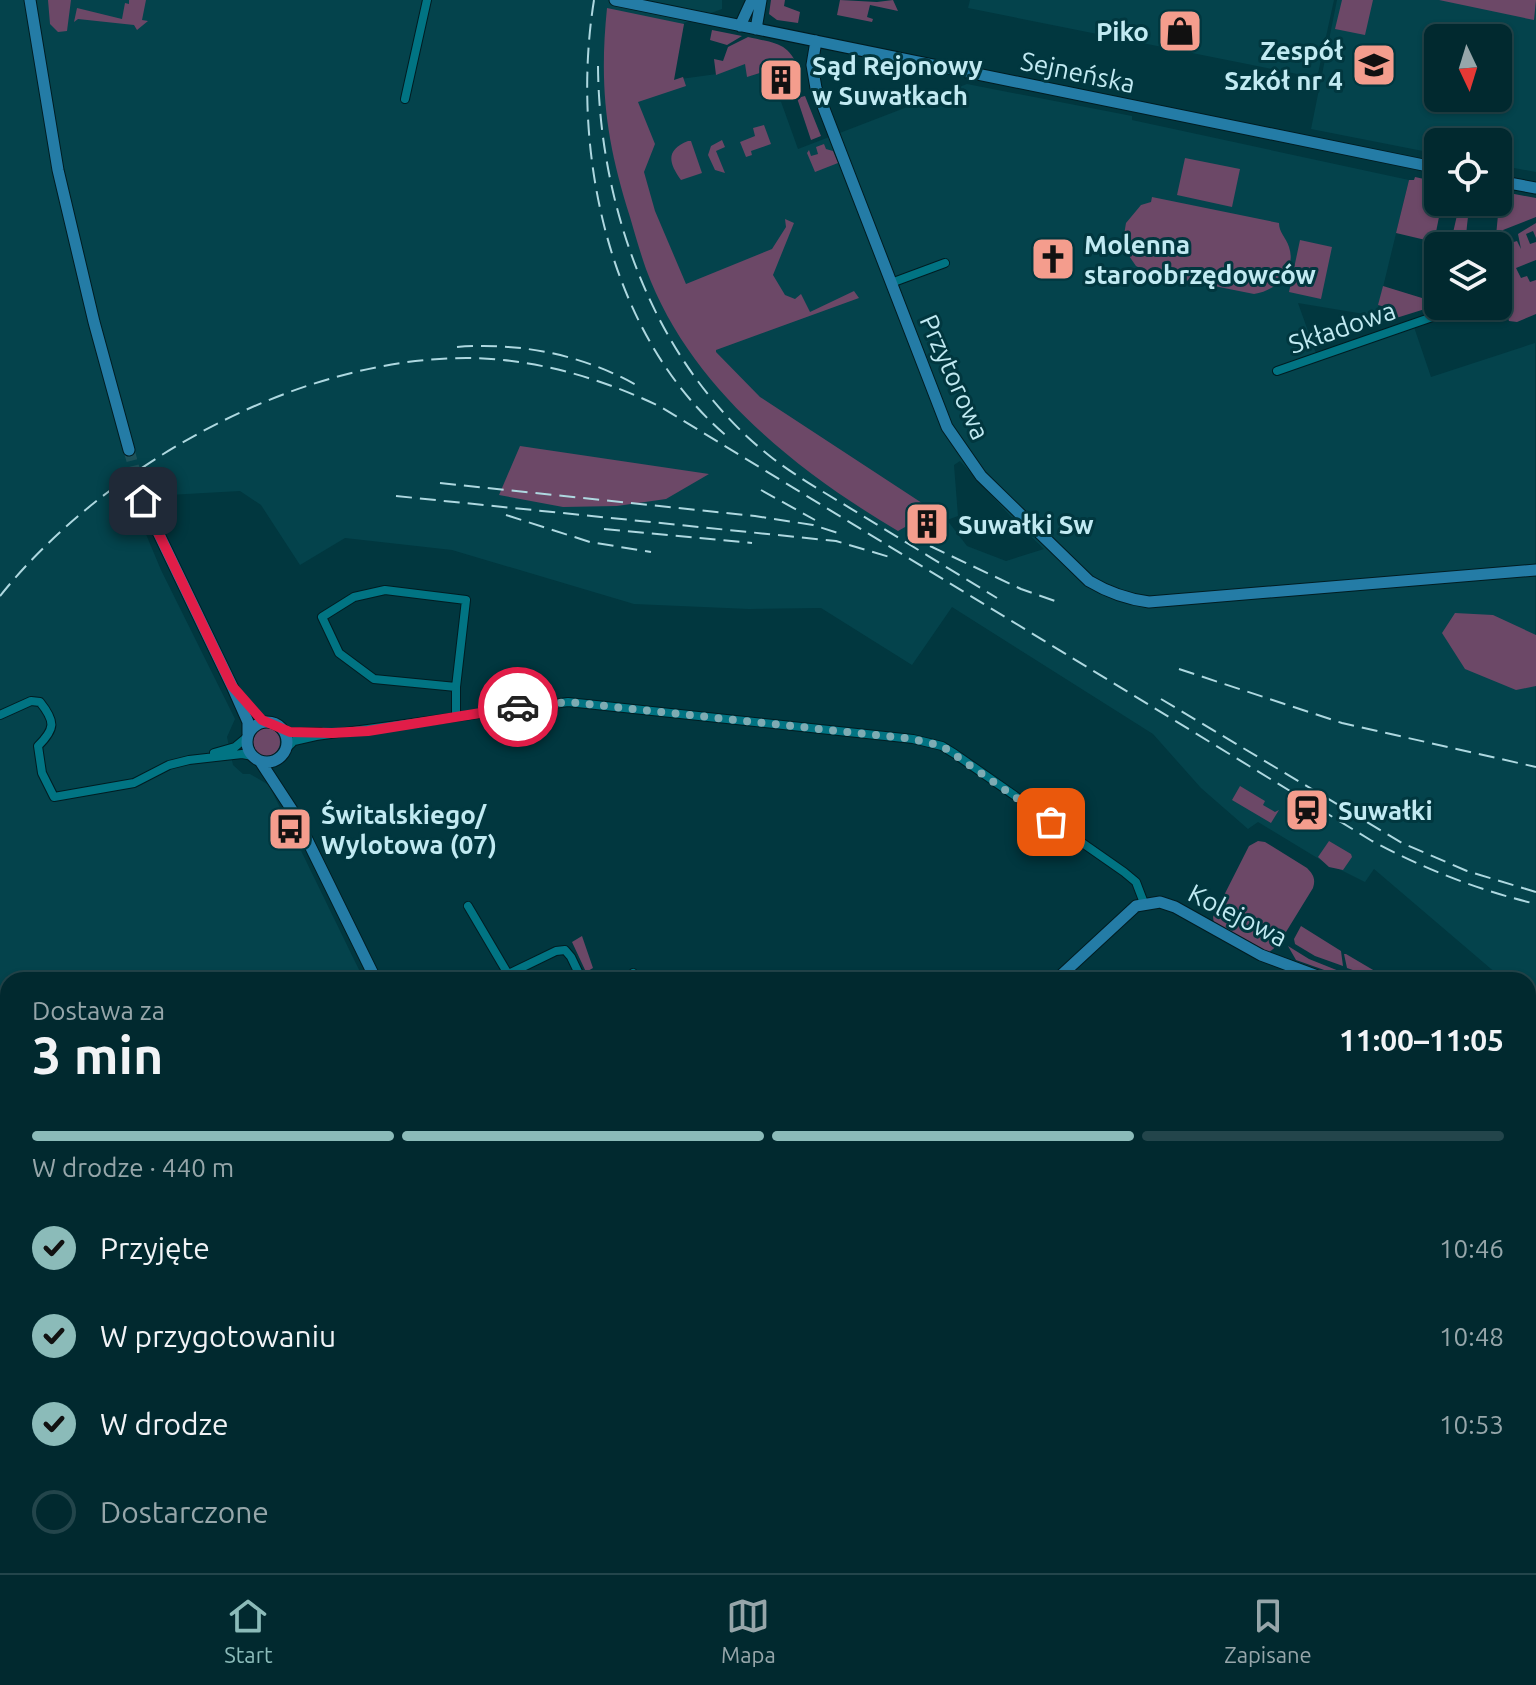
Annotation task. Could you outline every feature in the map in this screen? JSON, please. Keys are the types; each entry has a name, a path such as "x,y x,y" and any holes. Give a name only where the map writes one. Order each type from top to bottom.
{"street":[{"path":"30,0 58,170 90,308 129,450"},
{"path":"405,99 427,0"},
{"name":"Sejneńska","path":"615,0 1424,165"},
{"path":"740,26 752,0"},
{"path":"756,29 761,0"},
{"name":"Przytorowa","path":"816,41 812,65 816,88 947,427 969,462 1072,566 1107,592 1126,599 1149,602 1536,570"},
{"path":"1512,184 1536,188"},
{"path":"891,283 945,263"},
{"name":"Składowa","path":"1277,371 1424,320"},
{"path":"143,501 248,722 248,749 294,813"},
{"path":"456,687 374,679 339,653 322,617 354,597 385,590 466,600 456,687 456,717"},
{"path":"232,686 258,717 290,732 368,731 568,702 913,739 942,746 1131,878 1140,889 1144,903 1130,911 1065,972"},
{"path":"0,715 31,701 40,702 47,711 51,733 38,746 37,755 54,797 134,783 169,765 199,759 242,754 270,762 294,741 332,733"},
{"path":"199,759 235,747 256,725 267,722"},
{"path":"282,729 287,738 279,771 294,813 372,972"},
{"name":"Kolejowa","path":"1144,903 1167,903 1261,955 1307,972"},
{"path":"468,906 507,972"},
{"path":"512,972 556,951 565,950 578,972"}],"shaded area":[{"path":"0,0 722,0 722,9 684,23 673,80 717,74 745,63 749,76 770,71 798,149 967,84 1132,116 1132,120 1409,180 1376,316 1298,303 1318,359 1414,327 1431,377 1535,343 1536,972 1495,972 1374,869 1365,882 1319,859 1258,822 1248,829 1201,788 1153,734 952,607 912,665 821,608 749,609 634,604 452,550 345,538 300,565 261,505 240,491 151,496 135,508 161,570 235,719 227,737 233,765 243,774 250,774 269,785 360,972 0,972","holes":["960,461 1044,549 1006,561 967,546 947,520 958,516 954,465"]},
{"path":"48,0 71,0 67,31 58,32 50,24"},
{"path":"129,0 146,0 142,20 148,21 137,30 134,25 78,19 74,22 77,8 122,19 125,3 129,4"},
{"path":"771,0 785,0 784,6 800,12 798,23 777,20 769,14"},
{"path":"840,0 893,0 898,11 870,5 867,17 873,19 872,22 837,15"},
{"path":"970,0 1334,0 1317,78 968,8"},
{"name":"Zespół Szkół nr 4","path":"1337,0 1536,0 1536,172 1512,168 1512,128 1424,128 1424,151 1311,129"},
{"path":"1342,0 1373,0 1365,35 1335,29"},
{"path":"1439,0 1536,0 1534,20"},
{"path":"607,8 684,24 674,80 683,77 686,86 638,102 655,144 644,172 655,211 686,284 772,249 786,227 785,219 794,223 773,275 785,295 795,299 801,294 810,312 854,291 859,298 716,352 760,397 925,505 914,522 898,531 821,481 784,452 717,387 689,351 665,311 646,269 610,138 604,89"},
{"path":"712,30 742,36 727,45 710,40"},
{"path":"748,37 782,46 792,56 801,74 789,79 784,66 770,71 774,82 771,83 766,71 747,77 745,64 716,75 714,59 723,61 728,47"},
{"path":"805,96 821,136 811,140 797,98"},
{"path":"764,125 771,144 751,151 752,155 746,157 740,142 755,136 753,128"},
{"path":"722,140 725,147 716,151 725,173 715,170 708,155 711,146"},
{"path":"691,141 702,173 681,180 671,157 676,148"},
{"path":"824,144 826,149 833,151 838,163 815,172 807,153 809,150 811,156 818,154 816,147"},
{"path":"1185,158 1240,169 1232,207 1177,195"},
{"path":"1415,177 1424,179 1424,216 1439,216 1436,232 1424,232 1424,240 1396,233 1409,180"},
{"path":"1512,194 1536,198 1536,217 1504,232 1496,232 1498,216 1512,216"},
{"path":"1152,197 1279,223 1291,256 1287,272 1270,289 1254,294 1149,273 1136,266 1127,253 1126,223 1141,205 1151,202"},
{"path":"1457,216 1468,216 1466,232 1453,232"},
{"path":"1536,223 1536,238 1533,231 1526,234 1530,244 1536,242 1536,260 1516,268 1521,278 1527,276 1530,282 1536,280 1536,314 1517,322 1509,321 1512,320 1512,242 1517,241 1521,249 1518,234"},
{"path":"1300,240 1332,247 1321,299 1289,292"},
{"path":"1383,286 1422,298 1424,309 1393,319 1382,319 1385,307 1378,305"},
{"path":"520,446 709,474 666,499 617,506 563,507 499,495"},
{"path":"1455,613 1493,615 1536,635 1536,686 1516,690 1465,669 1442,633"},
{"path":"266,728 276,732 280,742 276,752 266,756 256,752 252,742 256,732"},
{"path":"1240,786 1265,801 1263,805 1275,812 1279,810 1271,823 1232,800"},
{"path":"1258,841 1265,842 1307,868 1314,879 1313,888 1278,945 1268,953 1214,924 1213,917 1249,846"},
{"path":"1329,841 1351,854 1343,870 1329,867 1318,857"},
{"path":"1301,926 1341,951 1343,966 1315,956 1295,944 1294,939"},
{"path":"582,936 593,968 586,972 572,942"},
{"path":"1288,946 1309,959 1342,972 1330,972 1296,960"},
{"path":"1344,954 1377,972 1359,972 1347,968"}],"tunnel":[{"path":"129,450 143,501"}],"railway":[{"path":"594,0 588,57 588,117 594,177 607,237 627,294 653,348 687,396 729,438"},
{"path":"598,66 601,120 609,175 623,229 642,281 666,331 696,378 731,420 781,465 997,598"},
{"path":"457,347 504,347 551,353 596,366 638,386"},
{"path":"0,596 43,548 94,503 149,463 210,428 273,398 338,376 404,363 469,358 543,366 592,379 661,407 1372,841 1452,878 1536,904"},
{"path":"440,483 755,516 813,525 844,535"},
{"path":"761,490 815,520"},
{"path":"396,496 836,541 893,558"},
{"path":"506,515 590,542 651,552"},
{"path":"604,529 752,543"},
{"path":"930,546 1021,589 1055,601"},
{"path":"1179,669 1342,723 1536,767"},
{"path":"1161,699 1402,843 1467,871 1536,892"}],"way so far":[{"path":"518,707 568,702 913,739 942,746 1051,822"}],"place":[{"name":"Piko","path":"1180,31"},
{"name":"Zespół Szkół nr 4","path":"1374,65"},
{"name":"Sąd Rejonowy w Suwałkach","path":"781,80"},
{"name":"Molenna staroobrzędowców","path":"1053,259"},
{"name":"Suwałki Sw","path":"927,524"},
{"name":"Suwałki","path":"1307,810"},
{"name":"Świtalskiego/ Wylotowa (07)","path":"290,829"}],"route":[{"path":"143,501 232,686 262,720 290,732 332,733 368,731 518,707"}]}
